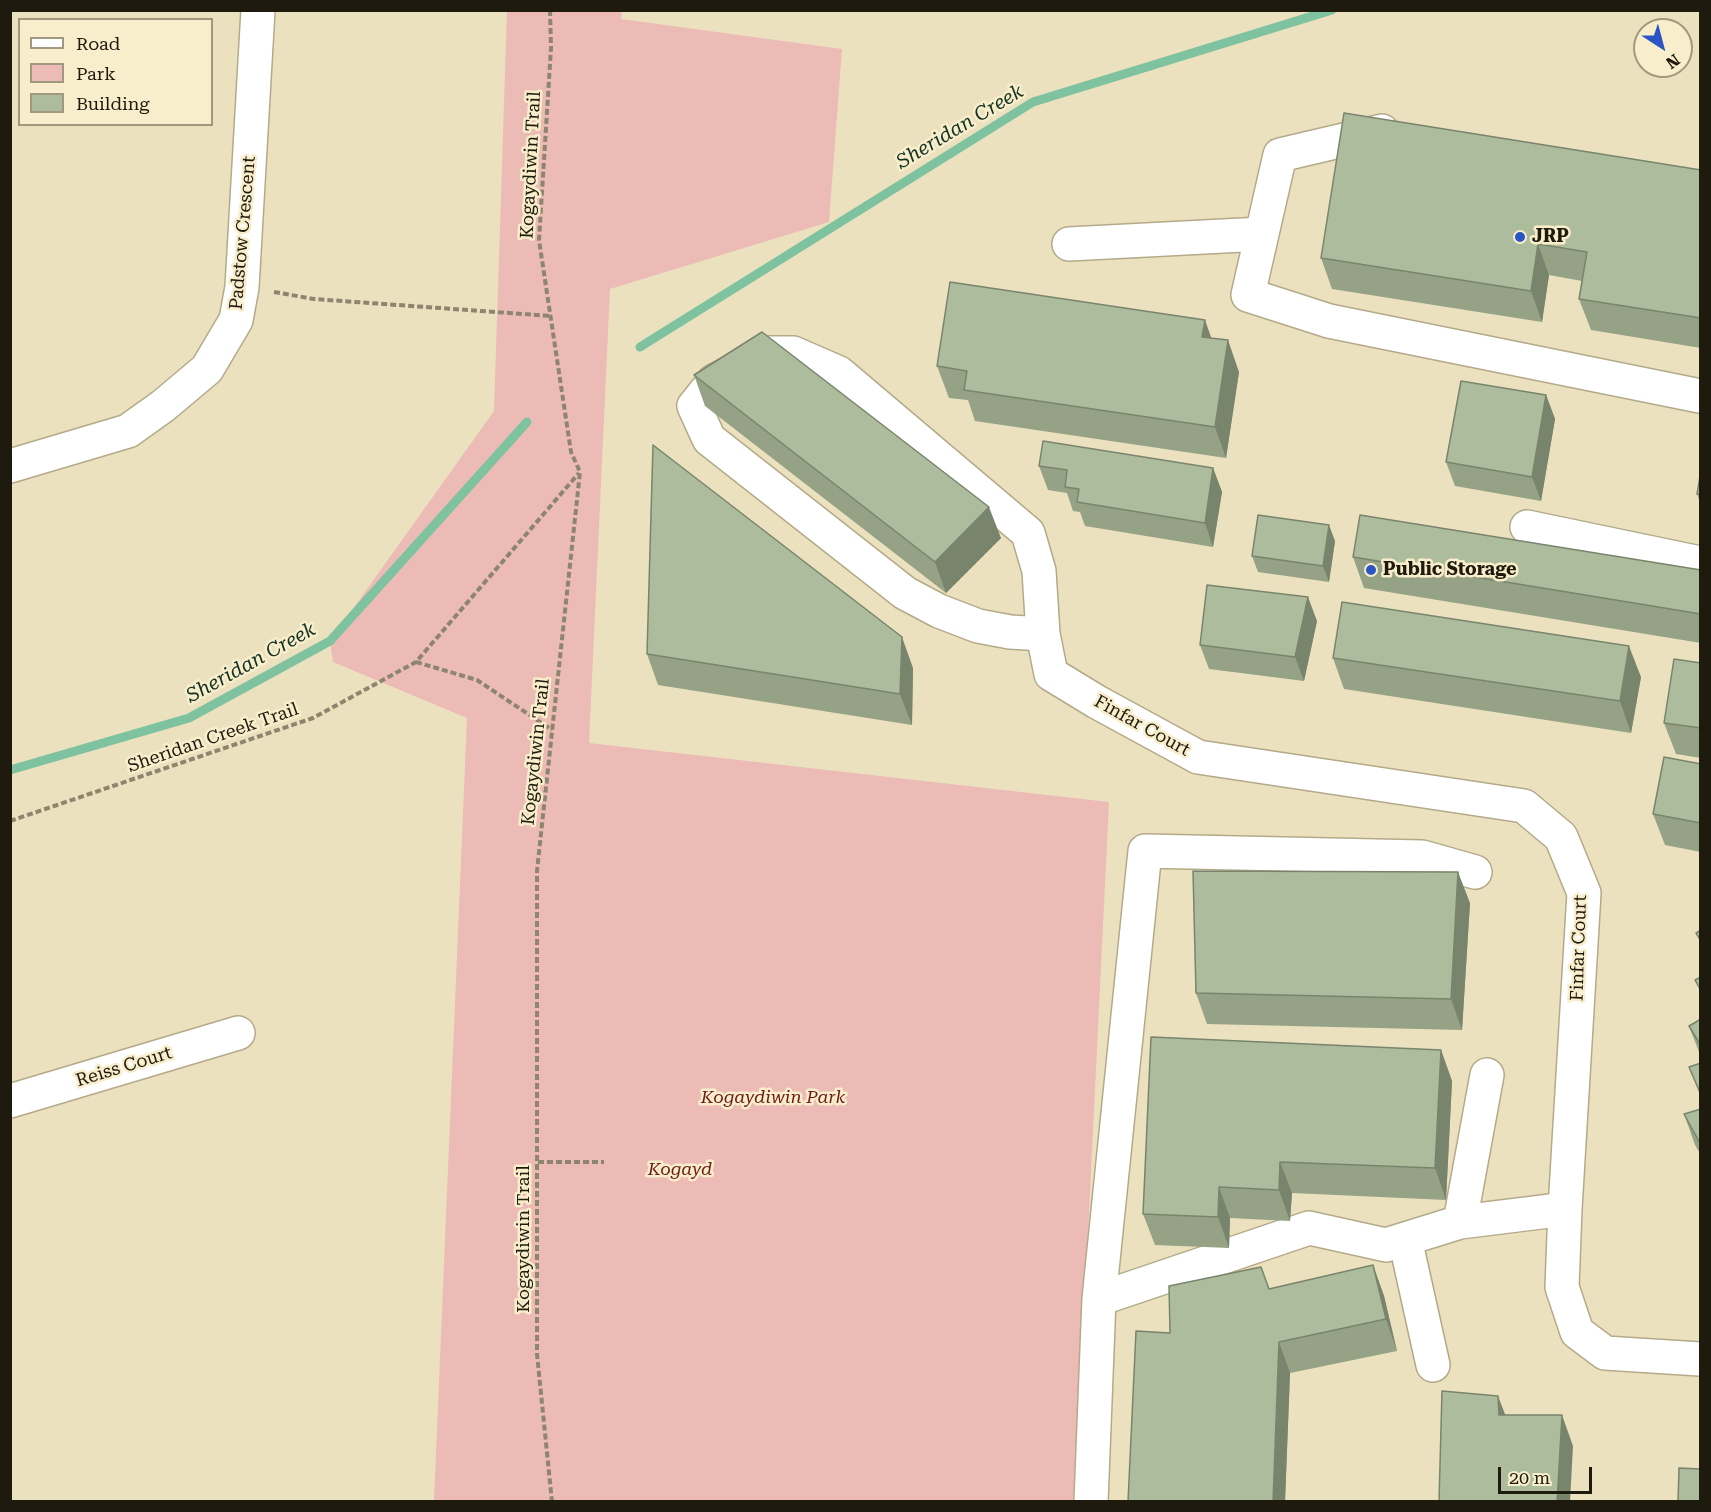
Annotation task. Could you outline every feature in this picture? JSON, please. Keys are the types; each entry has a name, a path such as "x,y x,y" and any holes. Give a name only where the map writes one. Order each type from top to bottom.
{"street":[{"name":"Padstow Crescent","path":"10,466 128,431 163,406 207,369 236,320 242,286 258,10"},
{"path":"1411,133 1388,129 1280,155 1248,295 1329,321 1701,396"},
{"path":"1069,244 1262,234"},
{"path":"769,352 793,353 839,373 1028,533 1040,571 1042,634 1010,632 978,626 939,611 905,593 709,439 694,406 714,381 769,352"},
{"path":"1527,526 1701,563"},
{"name":"Finfar Court","path":"1042,634 1052,674 1097,702 1198,757 1524,806 1561,837 1584,893 1562,1287 1577,1332 1605,1353 1701,1359"},
{"path":"1091,1502 1099,1299 1145,851 1422,857 1475,872"},
{"name":"Reiss Court","path":"10,1101 237,1033"},
{"path":"1460,1222 1487,1075"},
{"path":"1099,1299 1309,1228 1386,1245 1460,1222 1565,1209"},
{"path":"1405,1239 1433,1365"}],"path":[{"name":"Kogaydiwin Trail","path":"550,10 551,48 539,240 571,452 580,472 537,871 537,1354 552,1502"},
{"path":"242,286 314,299 551,316"},
{"name":"Sheridan Creek Trail","path":"10,821 313,718 416,662 580,472"},
{"path":"416,662 477,680 552,730"},
{"path":"538,1162 604,1162"}],"green space":[{"name":"Kogaydiwin Park","path":"507,11 622,11 621,19 842,49 829,222 610,289 589,743 1109,802 1075,1501 434,1501 467,718 333,662 330,641 494,411"}],"building":[{"name":"JRP","path":"1344,113 1701,170 1701,318 1579,299 1587,252 1538,244 1531,291 1321,258"},
{"path":"950,282 1205,320 1202,337 1228,340 1215,427 964,390 967,371 937,366"},
{"path":"762,332 989,507 935,562 694,375"},
{"path":"1461,381 1546,395 1532,477 1446,462"},
{"path":"1043,441 1213,468 1205,523 1077,502 1079,489 1065,487 1067,470 1039,466"},
{"path":"653,445 902,637 900,694 647,654"},
{"path":"1701,476 1701,495 1697,494"},
{"path":"1258,515 1329,525 1323,566 1252,556"},
{"path":"1360,515 1701,570 1701,614 1353,557"},
{"path":"1207,585 1308,597 1295,657 1200,645"},
{"path":"1342,602 1629,646 1620,701 1333,658"},
{"path":"1674,659 1701,663 1701,728 1664,723"},
{"path":"1664,757 1701,764 1701,823 1653,814"},
{"path":"1193,871 1458,872 1451,999 1196,993"},
{"path":"1701,930 1701,941 1696,933"},
{"path":"1701,977 1701,991 1695,980"},
{"path":"1701,1019 1701,1046 1689,1026"},
{"path":"1151,1037 1441,1050 1435,1168 1280,1162 1279,1190 1219,1187 1218,1217 1143,1214"},
{"path":"1701,1063 1701,1095 1689,1067"},
{"path":"1701,1109 1701,1145 1684,1114"},
{"path":"1373,1265 1386,1319 1279,1342 1273,1502 1128,1502 1136,1331 1170,1333 1169,1286 1261,1267 1269,1289"},
{"path":"1442,1391 1498,1396 1499,1415 1562,1415 1557,1502 1439,1502"},
{"path":"1679,1468 1701,1469 1701,1502 1678,1502"}],"waterway":[{"name":"Sheridan Creek","path":"640,347 1033,102 1332,10"},
{"name":"Sheridan Creek","path":"10,770 189,718 330,641 527,422"}],"place":[{"name":"JRP","path":"1520,237"},
{"name":"Public Storage","path":"1371,570"}],"park label":[{"name":"Kogayd","path":"680,1170"}]}
